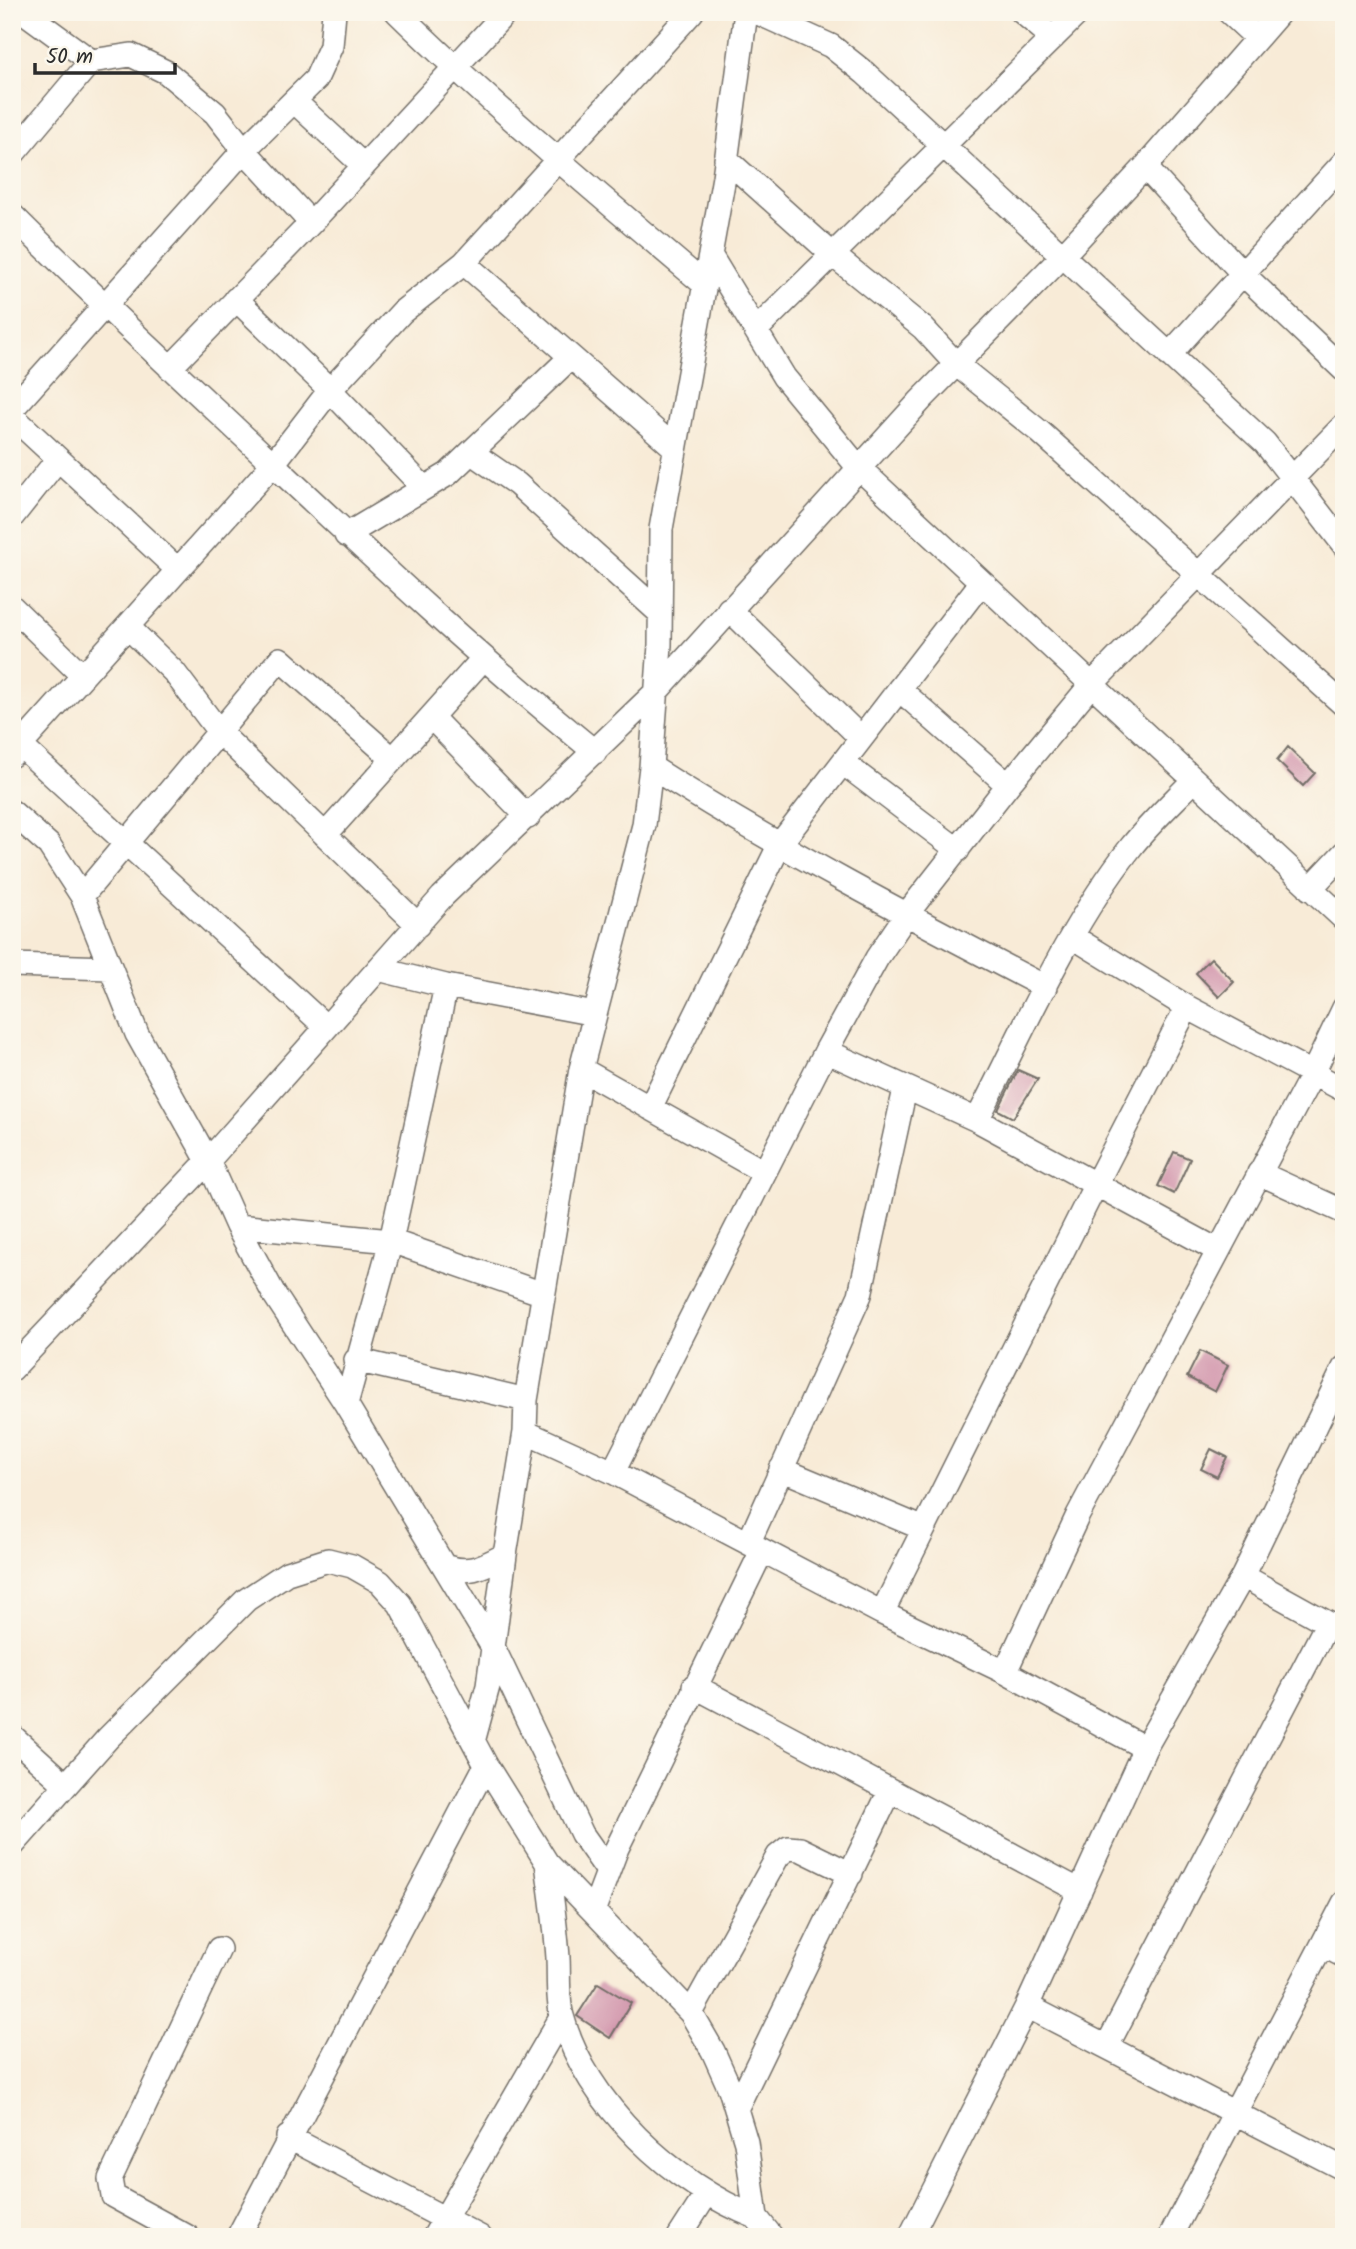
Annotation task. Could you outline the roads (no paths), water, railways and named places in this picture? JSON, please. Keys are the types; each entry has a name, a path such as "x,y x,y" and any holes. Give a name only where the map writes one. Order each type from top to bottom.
{"street":[{"path":"24,12 92,61"},
{"path":"12,409 244,150 316,79 331,46 334,12"},
{"path":"397,12 455,69 704,284"},
{"path":"170,368 364,166 506,12"},
{"path":"326,1027 127,843 17,750 273,464 330,390 402,312 464,262 692,12"},
{"path":"474,1738 488,1686 494,1649 505,1555 526,1432 526,1400 581,1069 644,825 652,767 660,613 661,529 726,159 746,12"},
{"path":"756,12 831,46 865,73 1265,443 1344,545"},
{"path":"1022,12 1053,38"},
{"path":"755,330 1079,12"},
{"path":"1229,12 1257,38"},
{"path":"12,1369 208,1161 442,897 655,693 858,467 1146,167 1280,12"},
{"path":"12,155 92,61 131,55 166,72 215,113 244,150 310,223"},
{"path":"294,101 364,166"},
{"path":"726,159 833,255 923,328 956,364 1040,432 1344,705"},
{"path":"1169,355 1344,162"},
{"path":"1146,167 1243,274 1344,370"},
{"path":"12,215 345,535 482,660 595,752"},
{"path":"710,255 784,377 858,467 1090,686 1344,919"},
{"path":"464,262 675,448"},
{"path":"236,299 330,390 424,488"},
{"path":"345,535 424,488 472,453 571,357"},
{"path":"12,416 178,570"},
{"path":"613,1472 826,1051 877,958 906,915 1090,686 1344,425"},
{"path":"472,453 541,505 660,613"},
{"path":"12,517 58,459"},
{"path":"650,1108 780,844 981,583"},
{"path":"12,607 83,676"},
{"path":"729,609 861,738"},
{"path":"128,626 174,672 220,733 418,925"},
{"path":"82,897 280,659 393,759"},
{"path":"326,835 482,660"},
{"path":"900,689 1008,785"},
{"path":"432,717 528,817"},
{"path":"843,763 958,850"},
{"path":"652,767 906,915 1045,987"},
{"path":"977,1121 1073,937 1131,846 1193,781"},
{"path":"12,812 49,845 82,897 137,1034 208,1161 237,1226 274,1294 346,1404 494,1649 582,1834 608,1871"},
{"path":"1310,889 1344,853"},
{"path":"1073,937 1187,1007 1344,1090"},
{"path":"12,965 110,968"},
{"path":"378,969 446,986 595,1014"},
{"path":"346,1404 391,1241 446,986"},
{"path":"882,1613 922,1528 1187,1007"},
{"path":"1005,1672 1078,1515 1312,1075 1344,1007"},
{"path":"826,1051 977,1121 1217,1250"},
{"path":"581,1069 764,1172"},
{"path":"594,1909 608,1871 755,1547 781,1469 860,1295 905,1089"},
{"path":"1259,1173 1344,1212"},
{"path":"237,1226 391,1241 542,1294"},
{"path":"356,1360 526,1400"},
{"path":"910,2237 1027,2006 1146,1748 1243,1576 1344,1368"},
{"path":"526,1432 613,1472 882,1613 1005,1672 1146,1748"},
{"path":"781,1469 922,1528"},
{"path":"444,1566 459,1571 472,1571 505,1555"},
{"path":"12,1846 108,1738 246,1600 286,1573 328,1560 352,1566 380,1583 400,1604 474,1738 486,1765 547,1863 691,2012 713,2051 736,2109 746,2142 756,2217"},
{"path":"1107,2046 1335,1628 1243,1576"},
{"path":"694,1686 1080,1891"},
{"path":"12,1736 66,1785"},
{"path":"238,2237 288,2137 486,1765"},
{"path":"736,2109 890,1791"},
{"path":"691,2012 778,1856 788,1848 800,1849 851,1874"},
{"path":"547,1863 562,2016 580,2058 604,2098 633,2134 706,2195 756,2217 772,2237"},
{"path":"1170,2237 1237,2114 1344,1903"},
{"path":"1322,1945 1344,1956"},
{"path":"188,2237 113,2196 110,2179 219,1949"},
{"path":"1027,2006 1344,2169"},
{"path":"438,2227 562,2016"},
{"path":"288,2137 438,2227 480,2237"},
{"path":"680,2237 706,2195"}]}
